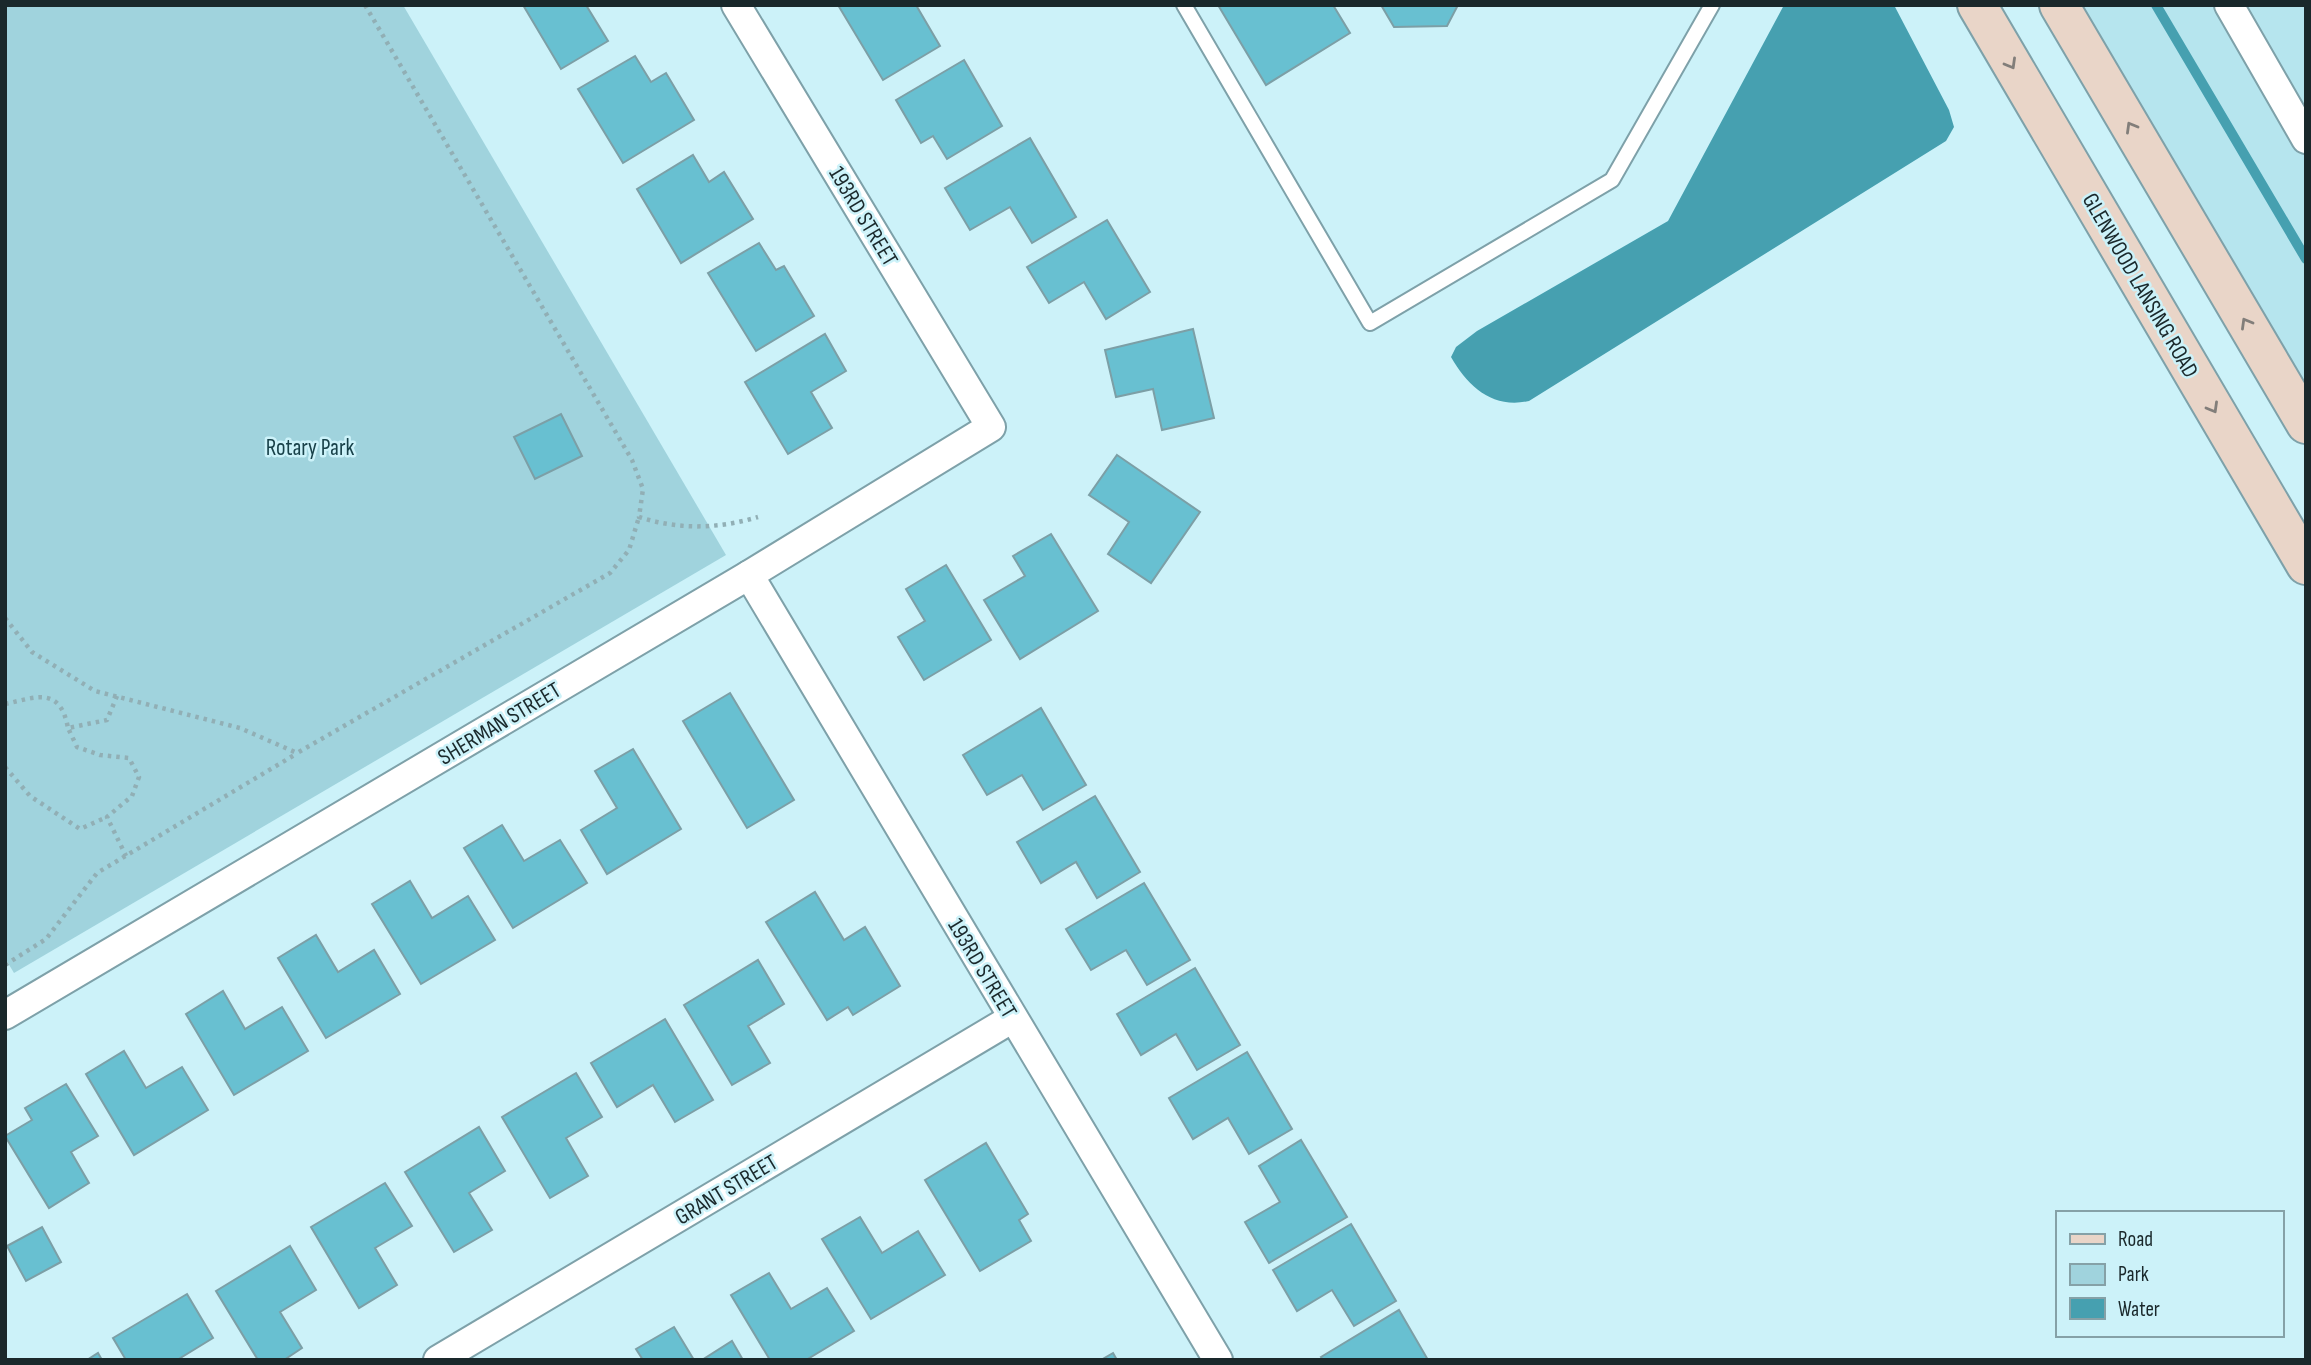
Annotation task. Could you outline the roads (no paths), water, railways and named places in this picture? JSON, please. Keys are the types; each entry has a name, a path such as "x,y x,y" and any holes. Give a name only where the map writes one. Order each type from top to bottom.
{"main road":[{"name":"GLENWOOD LANSING ROAD","path":"1977,5 2306,565"},
{"path":"2059,5 2306,424"}],"street":[{"name":"193RD STREET","path":"736,5 991,427"},
{"path":"2229,5 2306,139"},
{"name":"SHERMAN STREET","path":"5,1015 749,575 991,427"},
{"name":"193RD STREET","path":"749,575 1218,1360"},
{"name":"GRANT STREET","path":"438,1360 1013,1018"}],"lane":[{"path":"1184,5 1370,323 1612,180 1712,5"}],"water":[{"path":"1784,5 1894,5 1949,110 1954,127 1946,141 1529,401 1516,403 1493,399 1474,386 1451,357 1456,347 1477,331 1668,221"}],"waterway":[{"path":"2156,5 2306,259"}],"park label":[{"name":"Rotary Park","path":"310,447"}]}
